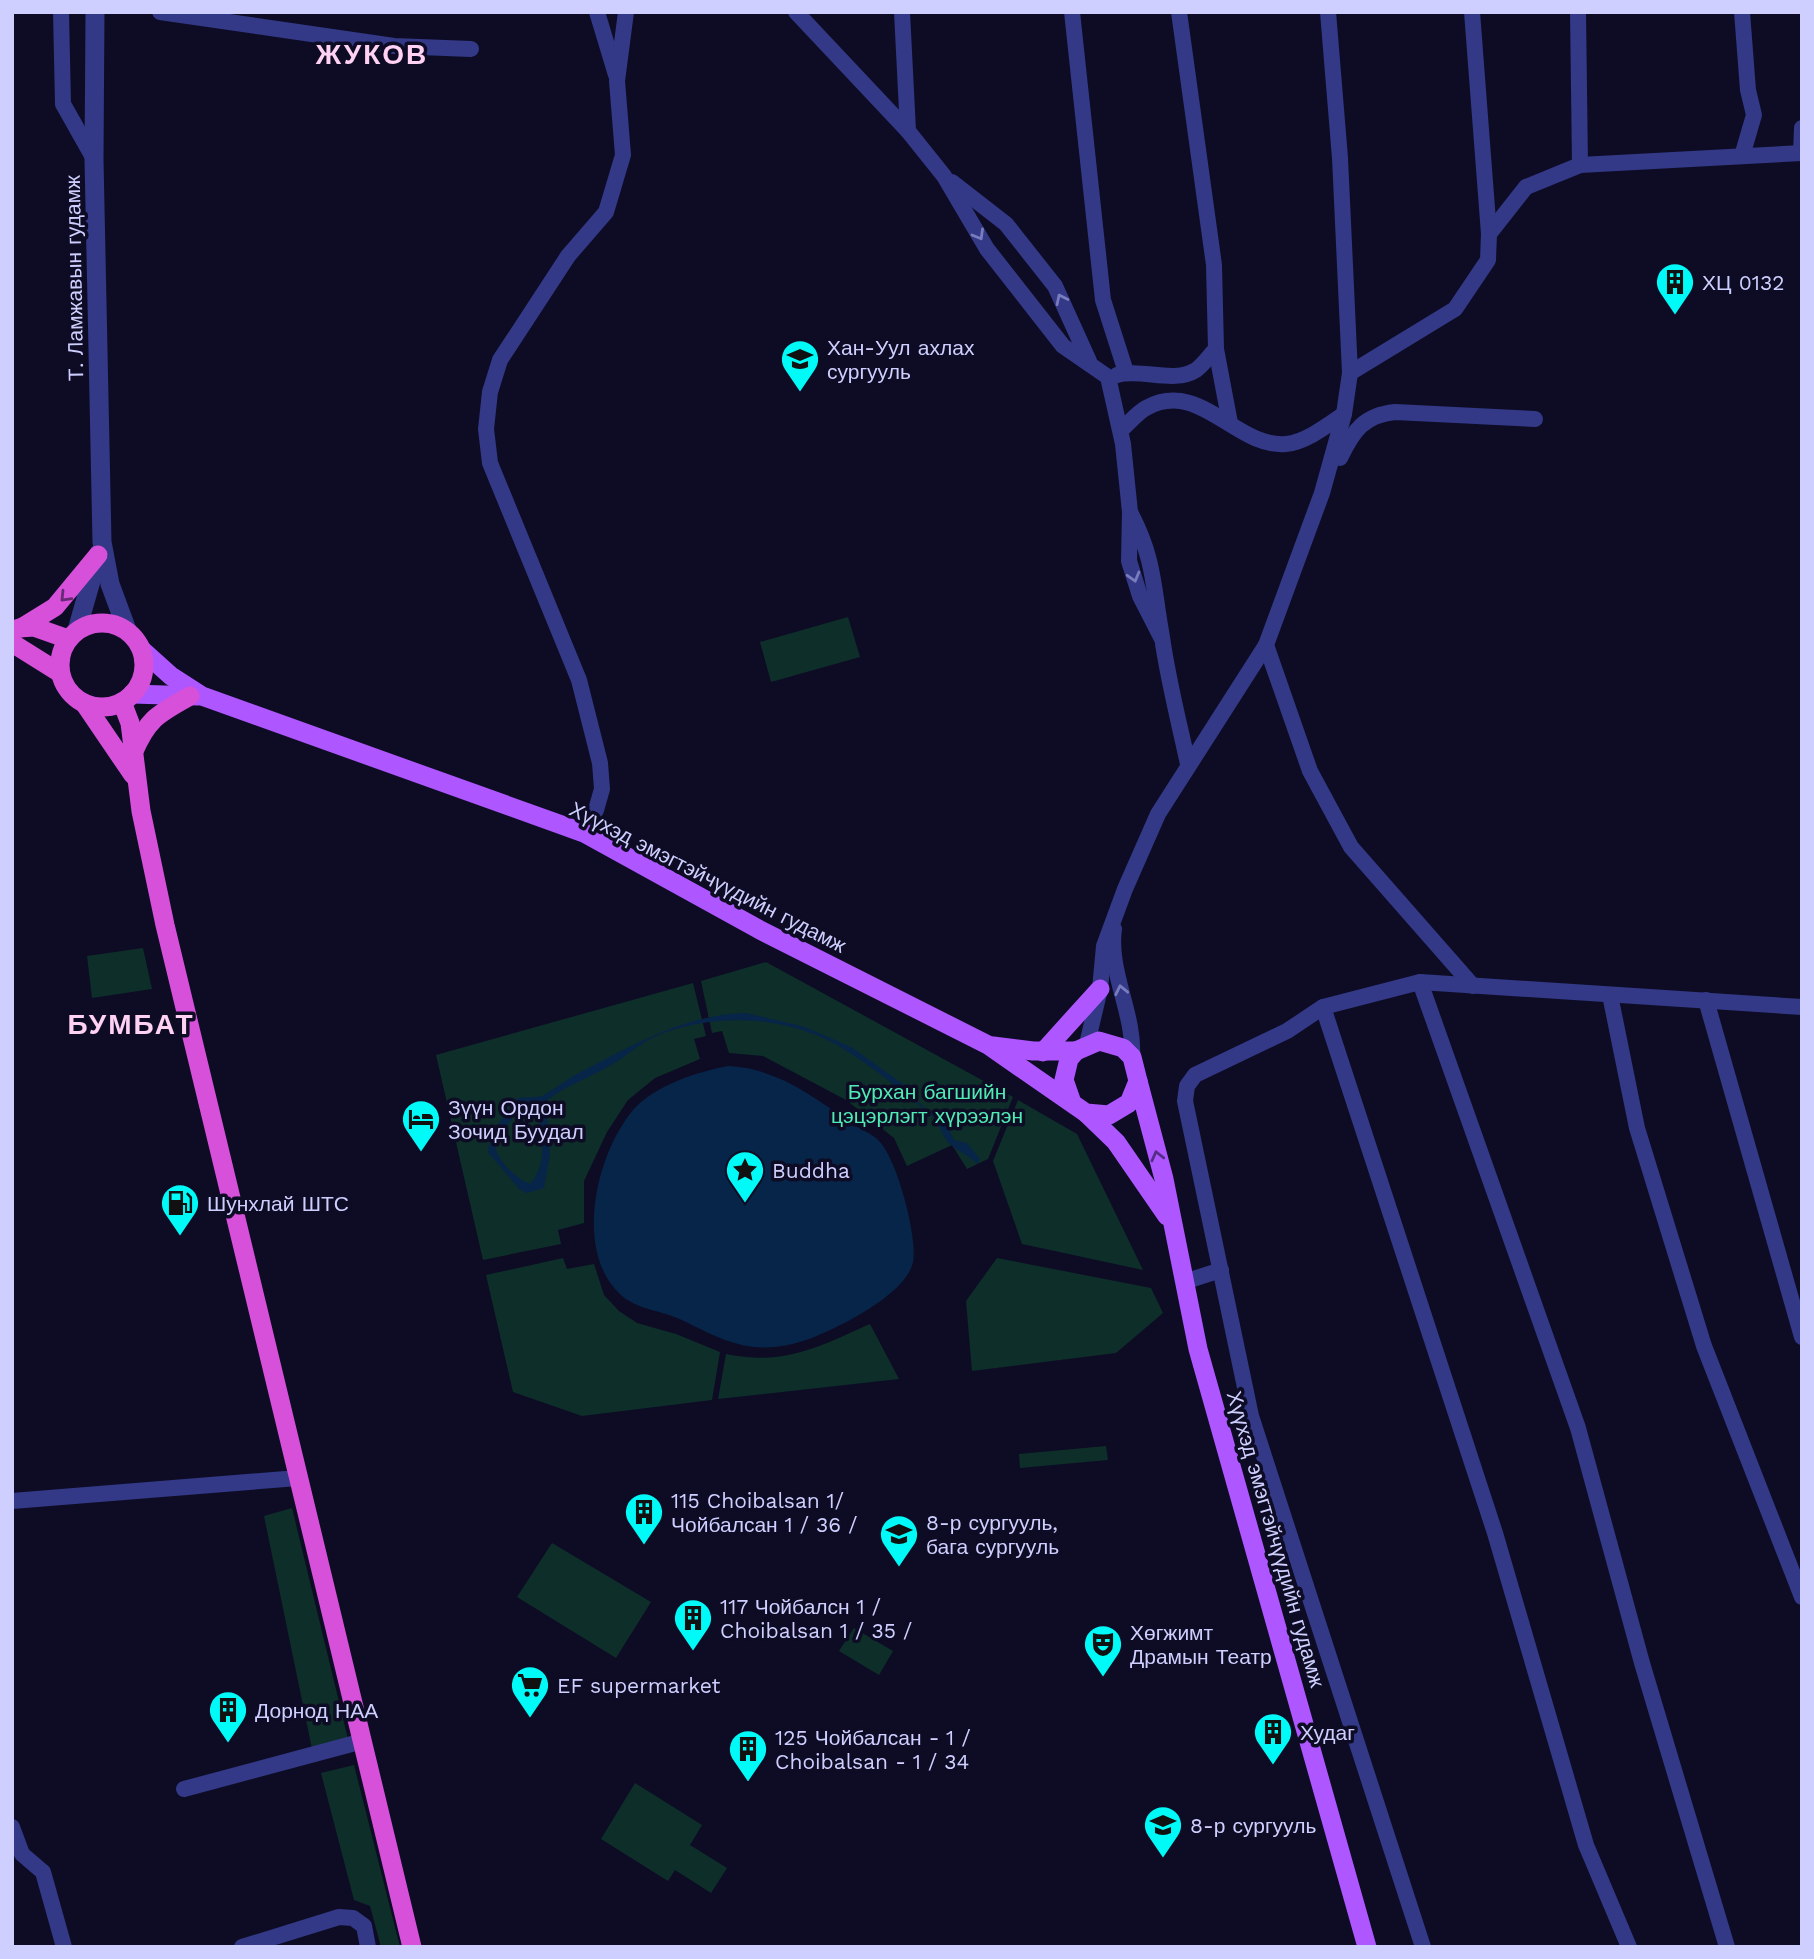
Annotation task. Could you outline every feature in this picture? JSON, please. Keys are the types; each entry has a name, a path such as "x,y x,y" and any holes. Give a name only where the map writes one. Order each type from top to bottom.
{"highway":[{"path":"15,633 55,607 71,592 100,548"},
{"path":"102,622 127,630 141,649 144,673 127,698 109,707 84,703 73,696 60,673 15,633 34,627 73,634 102,622"},
{"path":"60,673 60,661 73,634"},
{"path":"134,752 145,726 157,713 196,696"},
{"path":"127,698 137,782 165,925 412,1947"},
{"path":"84,703 137,782"}],"main road":[{"name":"Хүүхэд эмэгтэйчүүдийн гудамж","path":"141,649 196,696 584,833 760,930 988,1045 1078,1106 1116,1142 1172,1223"},
{"name":"Хүүхэд эмэгтэйчүүдийн гудамж","path":"127,698 196,696"},
{"path":"1043,1052 1100,989"},
{"name":"Хүүхэд эмэгтэйчүүдийн гудамж","path":"988,1045 1043,1052 1112,1043 1132,1057 1172,1223 1198,1349 1367,1947"},
{"path":"1081,1048 1069,1059 1064,1080 1078,1106 1109,1115 1120,1111 1129,1103 1138,1081"}],"street":[{"path":"61,12 63,104 94,159"},
{"name":"Т. Ламжавын гудамж","path":"95,12 94,159 100,548 127,630"},
{"path":"160,12 394,46 471,49"},
{"path":"584,833 602,789 600,763 579,680 490,463 486,429 490,392 500,360 568,256 606,212 623,155 617,81 597,12"},
{"path":"617,81 626,12"},
{"path":"796,12 908,131 944,176 987,249 1063,346 1089,361 1108,377 1121,430 1130,512 1147,543 1161,636 1188,764"},
{"path":"902,12 908,131"},
{"path":"1072,12 1102,300 1126,372"},
{"path":"1180,12 1214,265 1216,349 1230,423"},
{"path":"1081,1048 1100,989 1104,946 1116,912 1158,814 1266,645 1322,493 1344,414 1350,373 1340,158 1328,12"},
{"path":"1350,373 1455,309 1488,260 1489,234 1472,12"},
{"path":"1578,12 1580,165"},
{"path":"1742,12 1748,90 1754,115 1742,156"},
{"path":"1489,234 1525,187 1580,165 1802,153 1802,128"},
{"path":"944,176 1006,224 1055,286 1089,361"},
{"path":"1108,377 1126,372 1167,376 1195,371 1216,349"},
{"path":"1167,376 1169,401"},
{"path":"1121,430 1145,408 1169,401 1191,403 1211,410 1264,443 1289,444 1317,432 1344,414"},
{"path":"1322,493 1350,438 1364,421 1378,414 1395,412 1535,419"},
{"name":"Т. Ламжавын гудамж","path":"73,634 100,548"},
{"path":"1266,645 1310,771 1351,847 1473,986"},
{"path":"1116,912 1113,935 1116,968 1133,1042 1132,1057"},
{"path":"1420,982 1578,1428 1642,1663 1727,1947"},
{"path":"1423,1947 1251,1416 1185,1101 1187,1086 1195,1075 1287,1031 1323,1006 1420,982 1706,1000 1801,1011"},
{"path":"1610,995 1637,1128 1704,1346 1802,1597"},
{"path":"1706,1000 1802,1336"},
{"path":"1323,1006 1495,1533 1586,1845 1629,1947"},
{"path":"1184,1282 1220,1270"},
{"path":"12,1501 298,1478"},
{"path":"184,1788 363,1741"},
{"path":"12,1828 22,1854 43,1871 64,1947"},
{"path":"242,1947 340,1917 353,1919 364,1926 368,1947"}],"green space":[{"path":"848,617 860,657 771,682 760,642"},
{"path":"143,948 152,989 92,998 87,956"},
{"name":"Бурхан багшийн цэцэрлэгт хүрээлэн","path":"766,962 1013,1097 988,1159 967,1169 952,1145 907,1166 894,1138 846,1100 763,1056 729,1053 722,1031 712,1033 701,981"},
{"path":"693,983 706,1036 694,1039 700,1059 655,1078 628,1100 607,1132 584,1181 584,1223 558,1230 561,1244 483,1260 436,1055"},
{"name":"Бурхан багшийн цэцэрлэгт хүрээлэн","path":"1018,1100 1077,1134 1143,1270 1022,1244 993,1161"},
{"path":"563,1258 567,1269 594,1264 604,1295 619,1311 637,1323 676,1334 720,1352 712,1400 582,1416 513,1392 486,1275"},
{"path":"997,1258 1151,1288 1163,1313 1116,1353 972,1371 966,1301"},
{"path":"870,1324 899,1379 718,1399 726,1354 766,1358 784,1356 817,1347"},
{"path":"1106,1446 1108,1460 1020,1468 1019,1454"},
{"path":"292,1508 348,1739 312,1749 264,1516"},
{"path":"552,1543 651,1602 616,1658 517,1597"},
{"path":"854,1628 893,1651 879,1675 839,1651"},
{"path":"354,1765 400,1947 381,1947 370,1906 354,1900 321,1773"},
{"path":"635,1783 702,1825 690,1845 727,1868 711,1893 675,1870 668,1881 601,1839"}],"water":[{"path":"746,1013 805,1027 851,1047 910,1089 916,1100 948,1128 954,1140 967,1143 980,1159 977,1164 950,1145 931,1115 877,1071 842,1048 798,1029 775,1023 750,1021 702,1023 656,1036 546,1101 550,1154 544,1188 527,1193 519,1189 488,1152 491,1134 516,1099 542,1096 576,1075 659,1033 701,1019","holes":["531,1104 536,1107 542,1137 542,1157 540,1167 530,1184 508,1169 495,1146 520,1106"]},
{"path":"728,1066 777,1077 807,1093 877,1139 887,1151 905,1200 914,1251 908,1274 885,1298 853,1319 822,1334 791,1344 759,1347 730,1342 676,1318 635,1304 621,1295 606,1277 597,1254 595,1203 600,1177 609,1151 633,1110 653,1093 665,1087 690,1076"}],"place":[{"name":"ХЦ 0132","path":"1675,316"},
{"name":"Хан-Уул ахлах сургууль","path":"800,393"},
{"name":"Зүүн Ордон Зочид Буудал","path":"421,1153"},
{"name":"Buddha","path":"745,1204"},
{"name":"Шунхлай ШТС","path":"180,1237"},
{"name":"115 Choibalsan 1/ Чойбалсан 1 / 36 /","path":"644,1546"},
{"name":"8-р сургууль, бага сургууль","path":"899,1568"},
{"name":"117 Чойбалсн 1 / Choibalsan 1 / 35 /","path":"693,1652"},
{"name":"Хөгжимт Драмын Театр","path":"1103,1678"},
{"name":"EF supermarket","path":"530,1719"},
{"name":"Дорнод НАА","path":"228,1744"},
{"name":"Худаг","path":"1273,1766"},
{"name":"125 Чойбалсан - 1 / Choibalsan - 1 / 34","path":"748,1783"},
{"name":"8-р сургууль","path":"1163,1859"}],"district":[{"name":"ЖУКОВ","path":"372,54"},
{"name":"БУМБАТ","path":"131,1024"}]}
